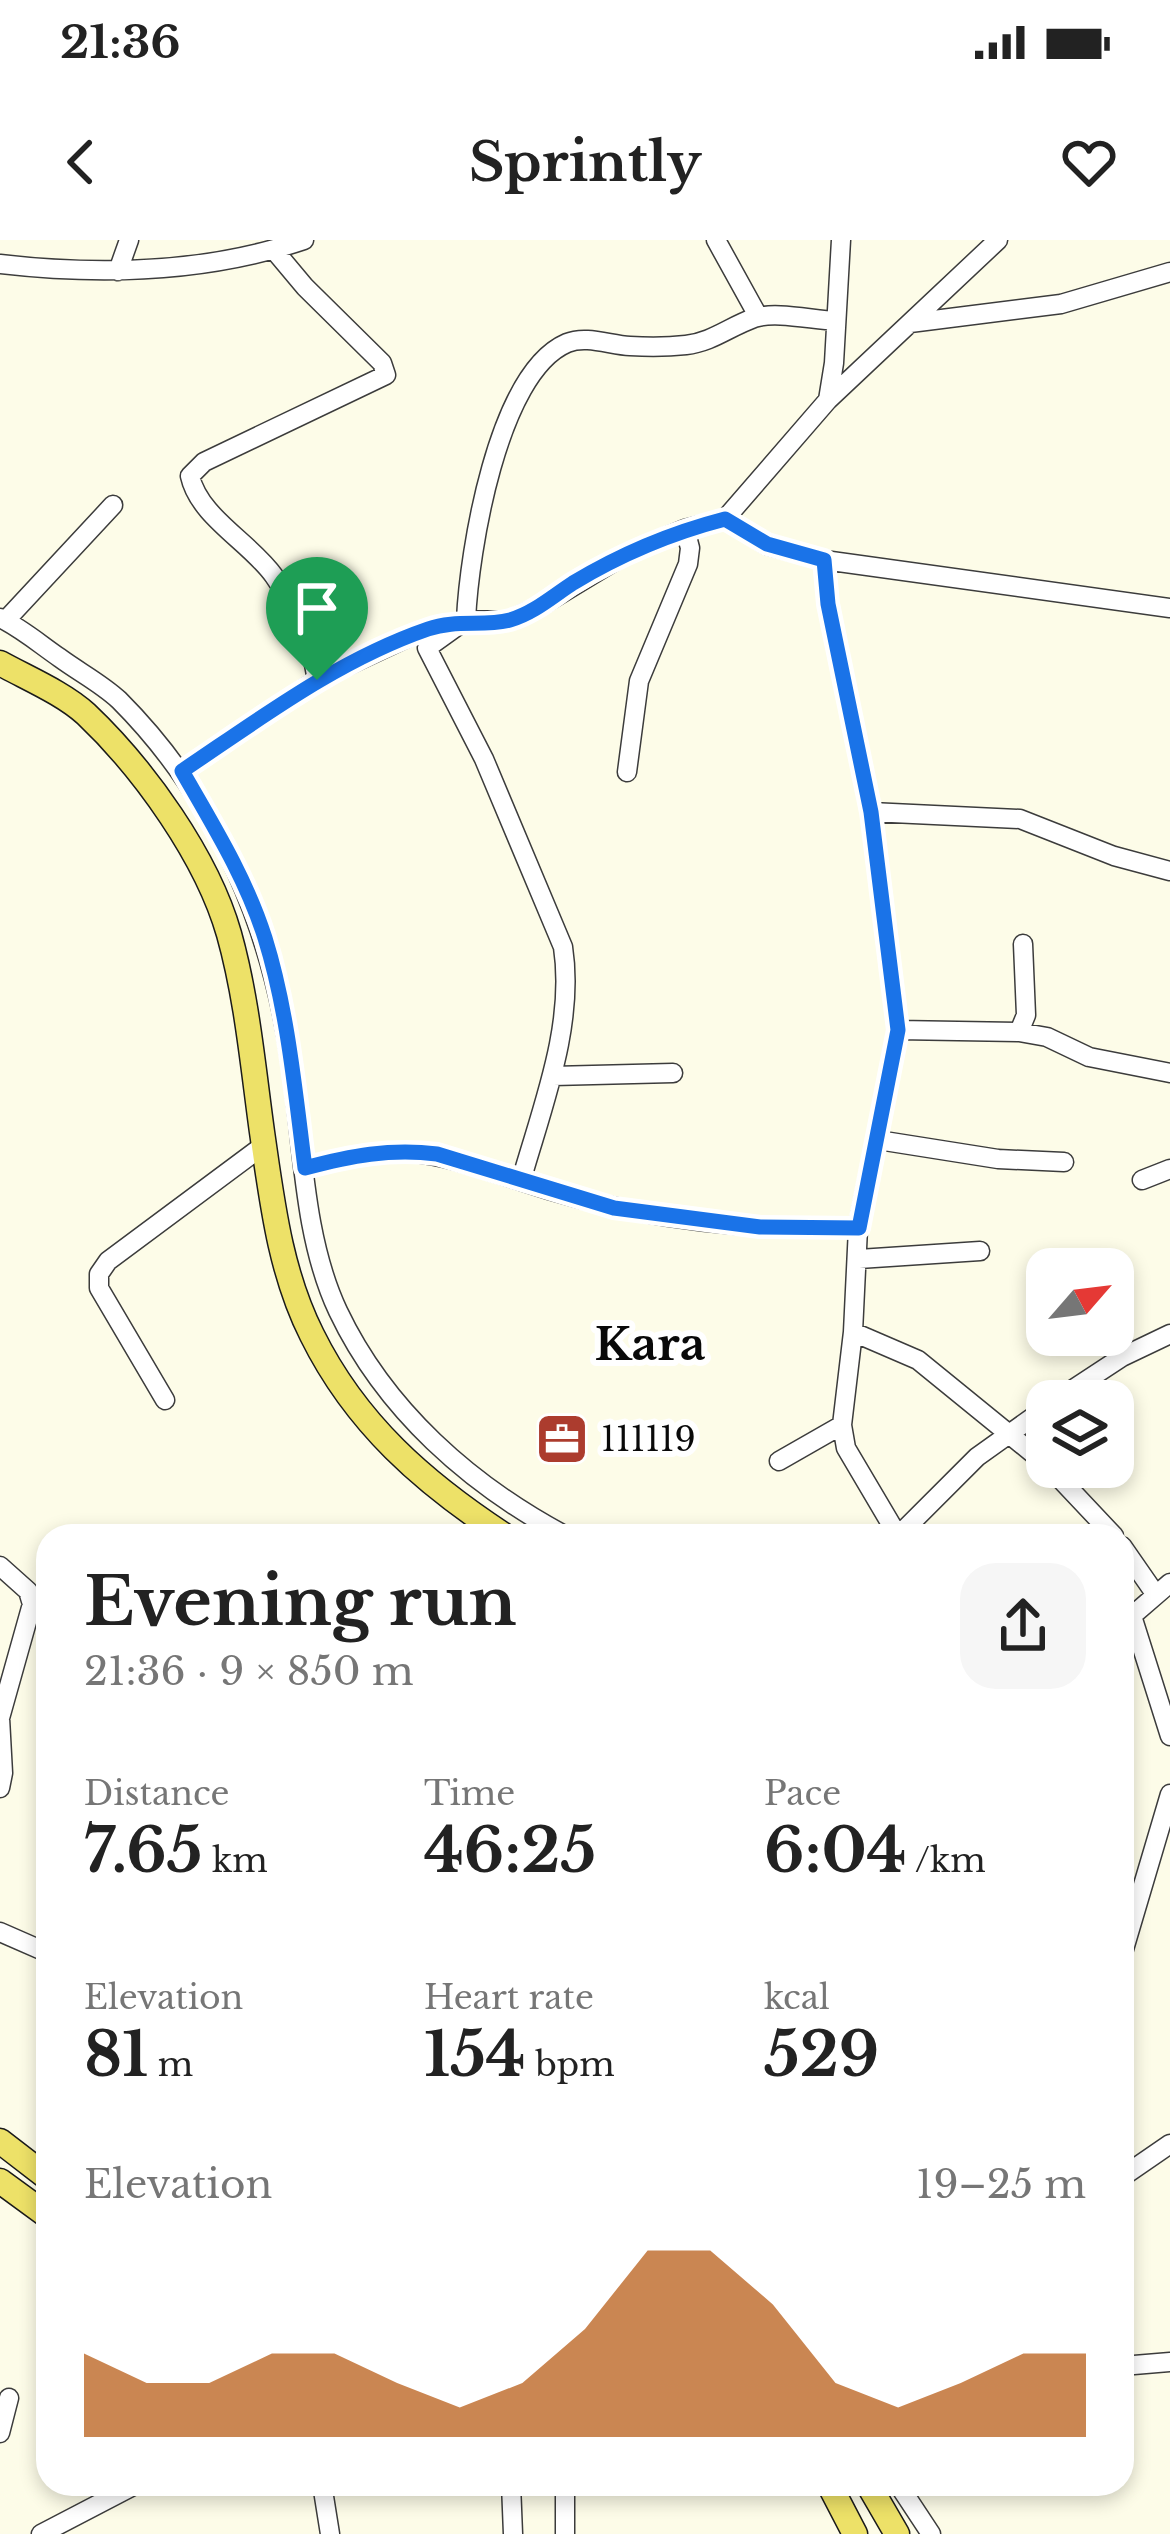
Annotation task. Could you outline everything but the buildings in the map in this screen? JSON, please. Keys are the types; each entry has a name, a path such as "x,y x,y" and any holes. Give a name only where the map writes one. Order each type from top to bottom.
{"main road":[{"path":"0,663 83,711 134,769 189,844 229,932 272,1210 298,1304 337,1379 369,1423 443,1496 486,1524"},
{"path":"0,2141 36,2169"},
{"path":"1,2183 36,2208"},
{"path":"835,2496 855,2534"},
{"path":"875,2496 897,2534"}],"street":[{"path":"118,271 129,240"},
{"path":"2,270 162,270 304,240"},
{"path":"716,240 758,316"},
{"path":"828,400 841,240"},
{"path":"182,771 317,680 413,635 466,620 508,621 628,553 685,529 725,519 828,400 998,240"},
{"path":"274,250 382,363 386,376 204,462 190,476 203,504 274,576 305,632 317,680"},
{"path":"910,322 1061,304 1170,272"},
{"path":"466,620 468,576 489,472 517,397 550,354 572,340 628,346 708,342 758,316 836,322"},
{"path":"113,505 3,619 116,697 182,771 236,866 265,937 286,1027 315,1239 337,1309 380,1385 457,1466 547,1524"},
{"path":"725,519 767,544 824,560 1170,608"},
{"path":"627,772 639,681 688,564 685,529"},
{"path":"824,560 828,604 871,812 898,1030 859,1228 854,1332 842,1424 846,1448 891,1524"},
{"path":"466,620 427,648 484,759 563,947 567,977 553,1076 521,1181"},
{"path":"871,812 1020,819 1114,856 1170,871"},
{"path":"1019,1032 1026,1016 1023,944"},
{"path":"898,1030 1019,1032 1047,1037 1089,1057 1170,1073"},
{"path":"553,1076 673,1073"},
{"path":"878,1141 998,1160 1064,1162"},
{"path":"165,1400 99,1288 99,1274 108,1261 264,1145"},
{"path":"305,1168 386,1150 414,1151 614,1208 807,1229 859,1228"},
{"path":"1142,1180 1170,1169"},
{"path":"859,1259 980,1251"},
{"path":"854,1332 918,1360 1026,1446"},
{"path":"1086,1380 1170,1334"},
{"path":"910,1524 977,1457 1026,1423"},
{"path":"779,1461 842,1424"},
{"path":"1069,1488 1103,1524"},
{"path":"1134,1559 1163,1589 1134,1614"},
{"path":"0,1566 28,1591 32,1604 0,1718 0,1788"},
{"path":"1134,1639 1170,1736"},
{"path":"1134,1915 1170,1794"},
{"path":"0,1932 36,1948"},
{"path":"1134,2168 1170,2144"},
{"path":"1134,2365 1170,2362"},
{"path":"0,2433 10,2398"},
{"path":"37,2533 113,2496"},
{"path":"324,2496 330,2534"},
{"path":"512,2496 514,2534"},
{"path":"565,2534 566,2496"},
{"path":"906,2496 931,2534"}],"place":[{"name":"111119","path":"562,1439"}],"district":[{"name":"Kara","path":"650,1344"}],"route":[{"path":"725,519 767,544 824,560 828,604 871,812 898,1030 859,1228 760,1227 614,1208 414,1151 347,1156 305,1168 286,1027 265,937 236,866 182,771 317,680 433,627 466,620 508,621 628,553 685,529 725,519"}]}
